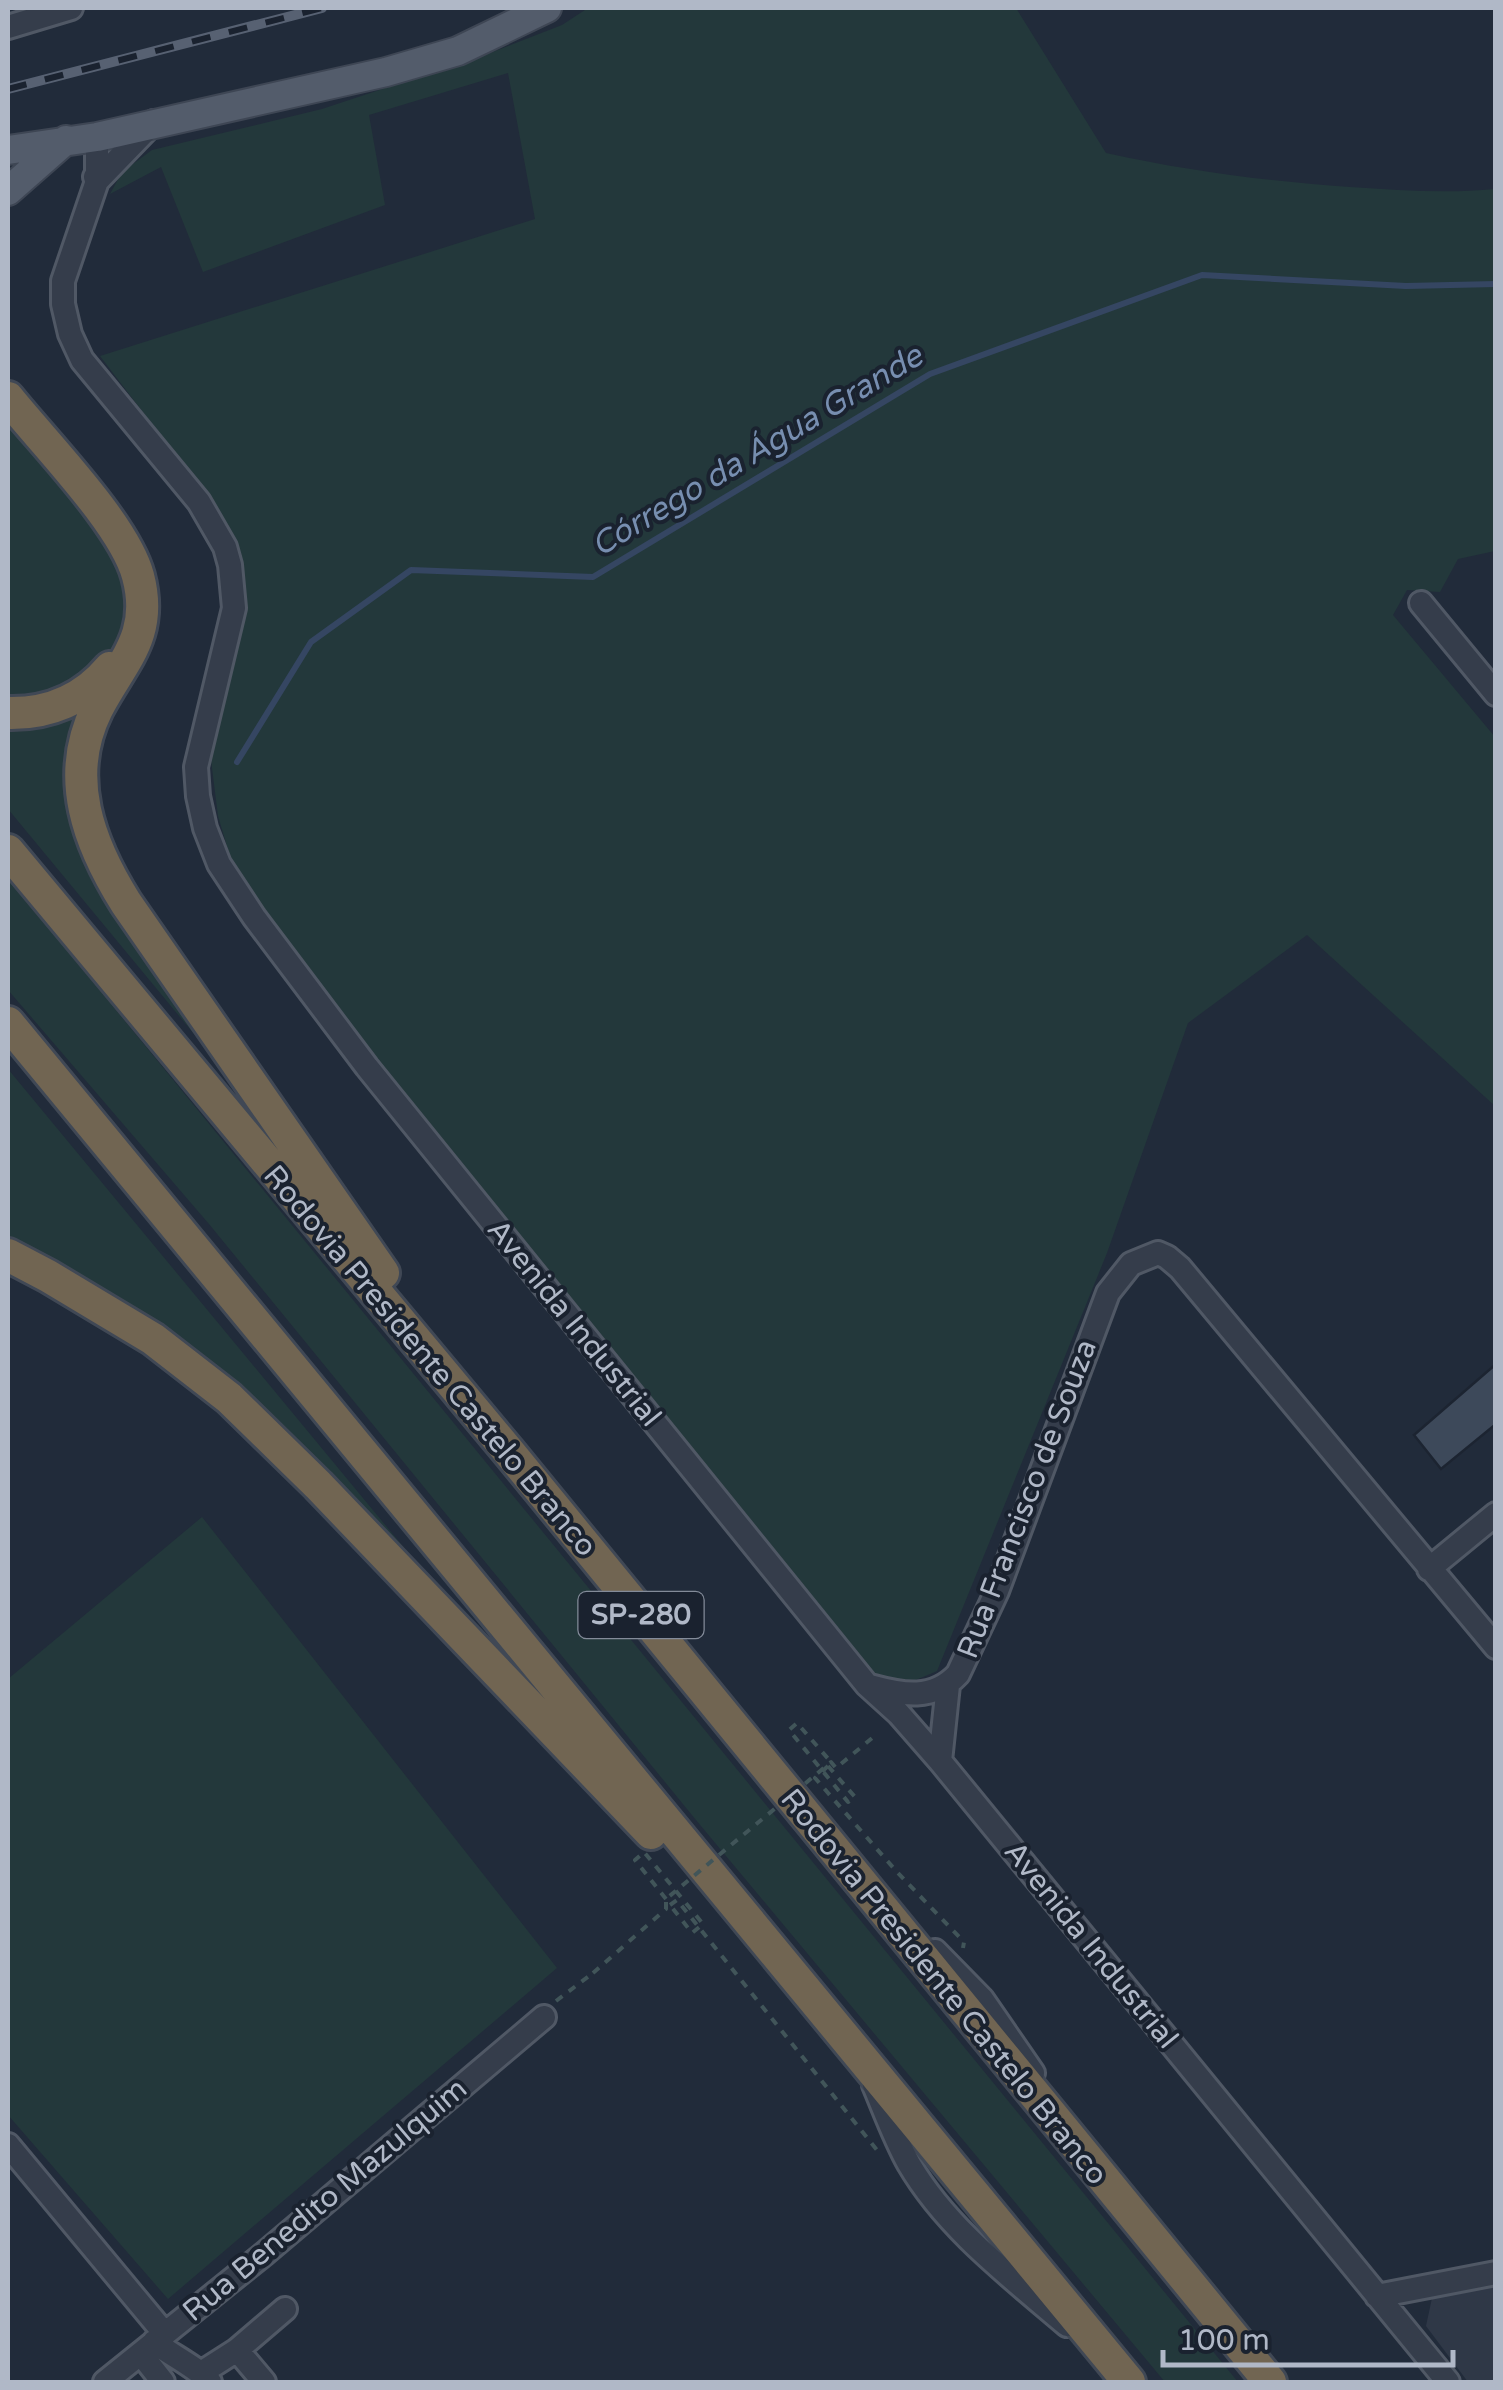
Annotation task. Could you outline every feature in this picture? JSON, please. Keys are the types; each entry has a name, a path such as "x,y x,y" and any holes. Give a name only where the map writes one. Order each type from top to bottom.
{"highway":[{"path":"8,398 125,543 139,579 139,635 97,710 86,743 82,796 94,846 126,903 509,1452"},
{"path":"8,713 46,710 90,689 122,650 140,600"},
{"name":"Rodovia Presidente Castelo Branco","path":"8,851 509,1452 1270,2382"},
{"path":"8,1023 1121,2373"},
{"path":"8,1255 153,1339 229,1398 793,1976"}],"main road":[{"path":"8,150 98,137 386,72 458,50 547,8"},
{"path":"8,191 66,140"}],"street":[{"path":"8,26 72,8"},
{"path":"66,140 86,158 96,180 154,122"},
{"name":"Avenida Industrial","path":"98,137 96,180 63,281 63,304 70,334 82,360 198,502 225,546 234,584 234,608 196,766 204,828 218,864 367,1067 866,1686 899,1714 940,1760 1448,2382"},
{"path":"1421,603 1496,694"},
{"name":"Rua Francisco de Souza","path":"866,1686 924,1694 948,1684 968,1656 997,1591 1108,1293 1131,1264 1158,1253 1180,1268 1430,1569"},
{"path":"1496,1514 1430,1569 1496,1647"},
{"path":"940,1760 948,1684"},
{"name":"Rua Benedito Mazulquim","path":"105,2382 544,2017"},
{"path":"8,2144 153,2344 188,2368 205,2378 285,2308"},
{"path":"1377,2296 1496,2273"},
{"path":"153,2344 164,2382"},
{"path":"237,2350 264,2382"}],"path":[{"path":"829,1764 855,1797 848,1802 788,1730 797,1723 836,1768 877,1734"},
{"path":"666,1899 829,1764"},
{"path":"829,1764 815,1778 896,1872 964,1942 962,1954"},
{"path":"544,2017 558,1998 666,1909 666,1899 635,1860 644,1852 703,1924 692,1933 670,1904 677,1900 879,2153"}],"shaded area":[{"path":"1495,2284 1495,2382 1468,2382 1426,2326 1432,2298"}],"green space":[{"path":"588,8 1016,8 1106,153 1197,170 1318,185 1422,191 1495,189 1495,551 1458,559 1440,592 1407,590 1393,615 1495,737 1495,1106 1307,935 1188,1023 1107,1253 937,1671 906,1682 875,1674 376,1062 264,913 232,863 218,816 211,760 241,626 242,566 222,516 100,356 535,219 508,73 369,115 385,205 203,272 161,167 110,194 122,172 152,150 322,109 485,55 562,25"},
{"path":"8,406 115,544 129,610 113,656 99,674 8,707"},
{"path":"85,705 69,773 218,1063 8,809 8,725"},
{"path":"8,878 1238,2382 1165,2382 696,1820 209,1224 8,990"},
{"path":"8,1069 468,1625 301,1456 8,1246"},
{"path":"202,1517 557,1968 168,2299 8,2115 8,1679"}],"building":[{"path":"1496,1364 1496,1424 1441,1469 1414,1435"}],"waterway":[{"name":"Córrego da Água Grande","path":"237,762 311,642 411,570 593,577 930,374 1202,275 1406,286 1496,284"}],"railway":[{"path":"8,89 322,8"}]}
